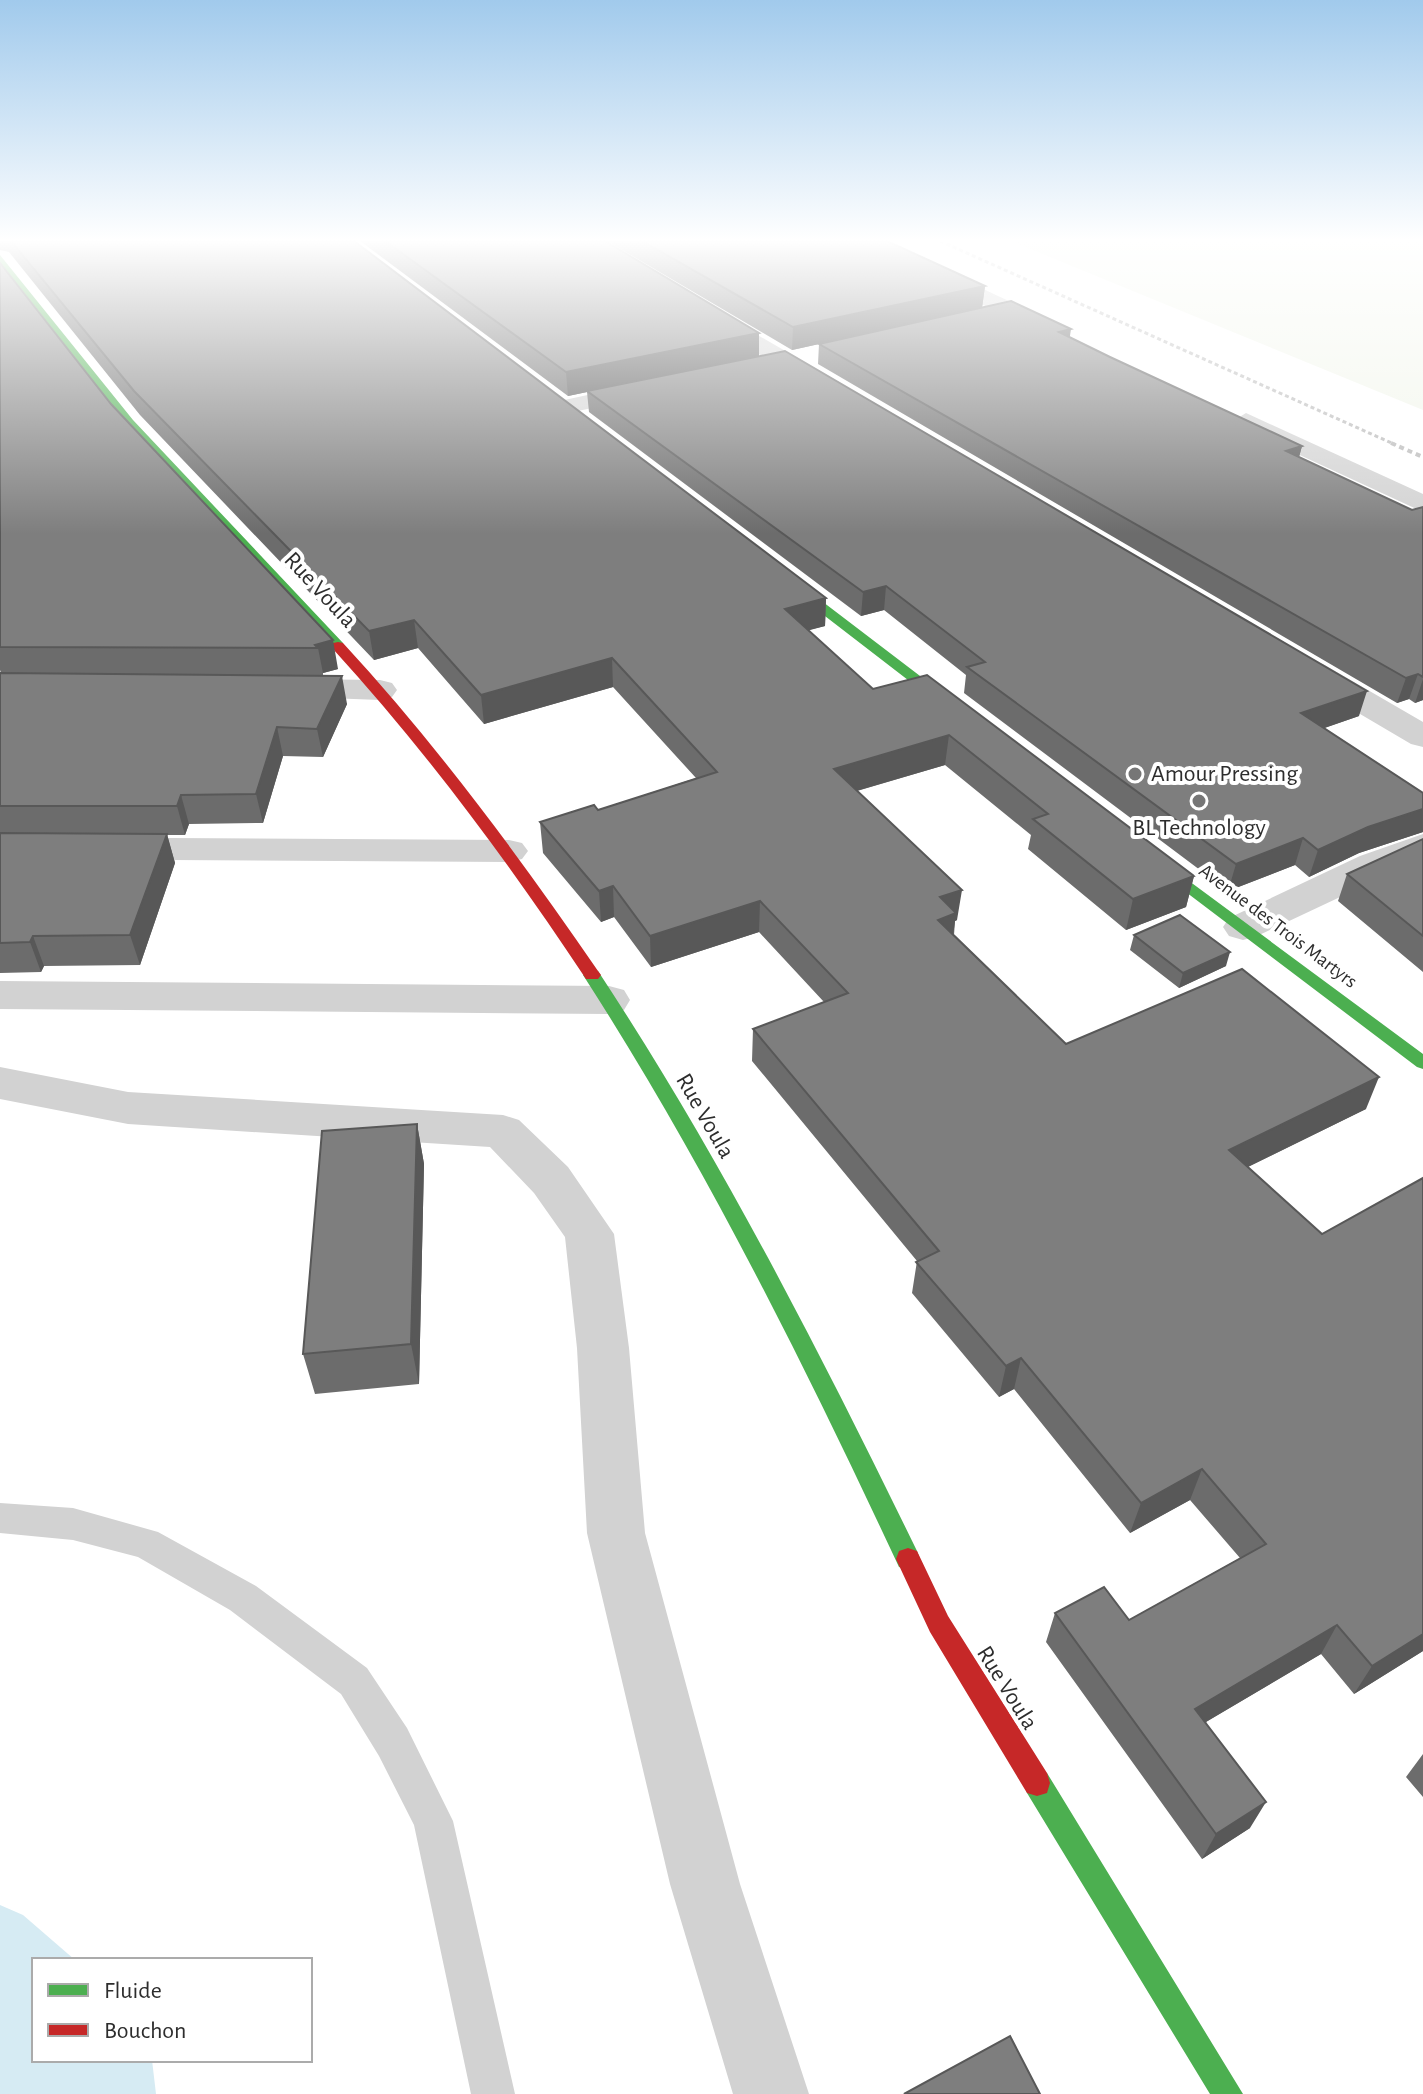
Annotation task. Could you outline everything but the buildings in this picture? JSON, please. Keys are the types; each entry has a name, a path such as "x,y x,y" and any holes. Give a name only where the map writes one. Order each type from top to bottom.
{"street":[{"name":"Rue Voula","path":"63,339 129,422 380,690 509,851 609,1000 694,1142 810,1354 939,1624 1228,2094"},
{"path":"750,339 852,400"},
{"path":"754,366 824,353"},
{"path":"558,403 667,385"},
{"path":"558,403 589,426"},
{"path":"1224,411 1423,504"},
{"path":"760,560 982,730"},
{"path":"1287,657 1423,737"},
{"path":"253,689 380,690"},
{"name":"Avenue des Trois Martyrs","path":"1131,843 1423,1063"},
{"path":"1243,927 1374,864 1423,845"},
{"path":"0,848 509,851"},
{"path":"0,995 609,1000"},
{"path":"0,1083 128,1108 438,1125 503,1132 551,1180 589,1234 603,1348 616,1533 705,1884 771,2094"}],"lane":[{"path":"0,1518 73,1524 146,1543 243,1598 354,1681 393,1742 433,1821 493,2094"}],"shaded area":[{"path":"1249,339 1423,339 1423,410"}],"water":[{"path":"0,1905 23,1915 73,1958 32,1958 32,2062 152,2062 156,2094 0,2094"}],"railway":[{"path":"1158,339 1396,445"},
{"path":"1391,443 1423,457"}],"traffic: fast":[{"path":"63,339 129,422 338,646"},
{"path":"777,573 961,714"},
{"path":"1143,852 1423,1063"},
{"path":"592,975 680,1116 761,1261 908,1559"},
{"path":"1037,1783 1228,2094"}],"traffic: jam":[{"path":"338,646 407,724 472,805 592,975"},
{"path":"908,1559 939,1624 1037,1783"}],"place":[{"name":"Amour Pressing","path":"1135,774"},
{"name":"BL Technology","path":"1199,801"}]}
